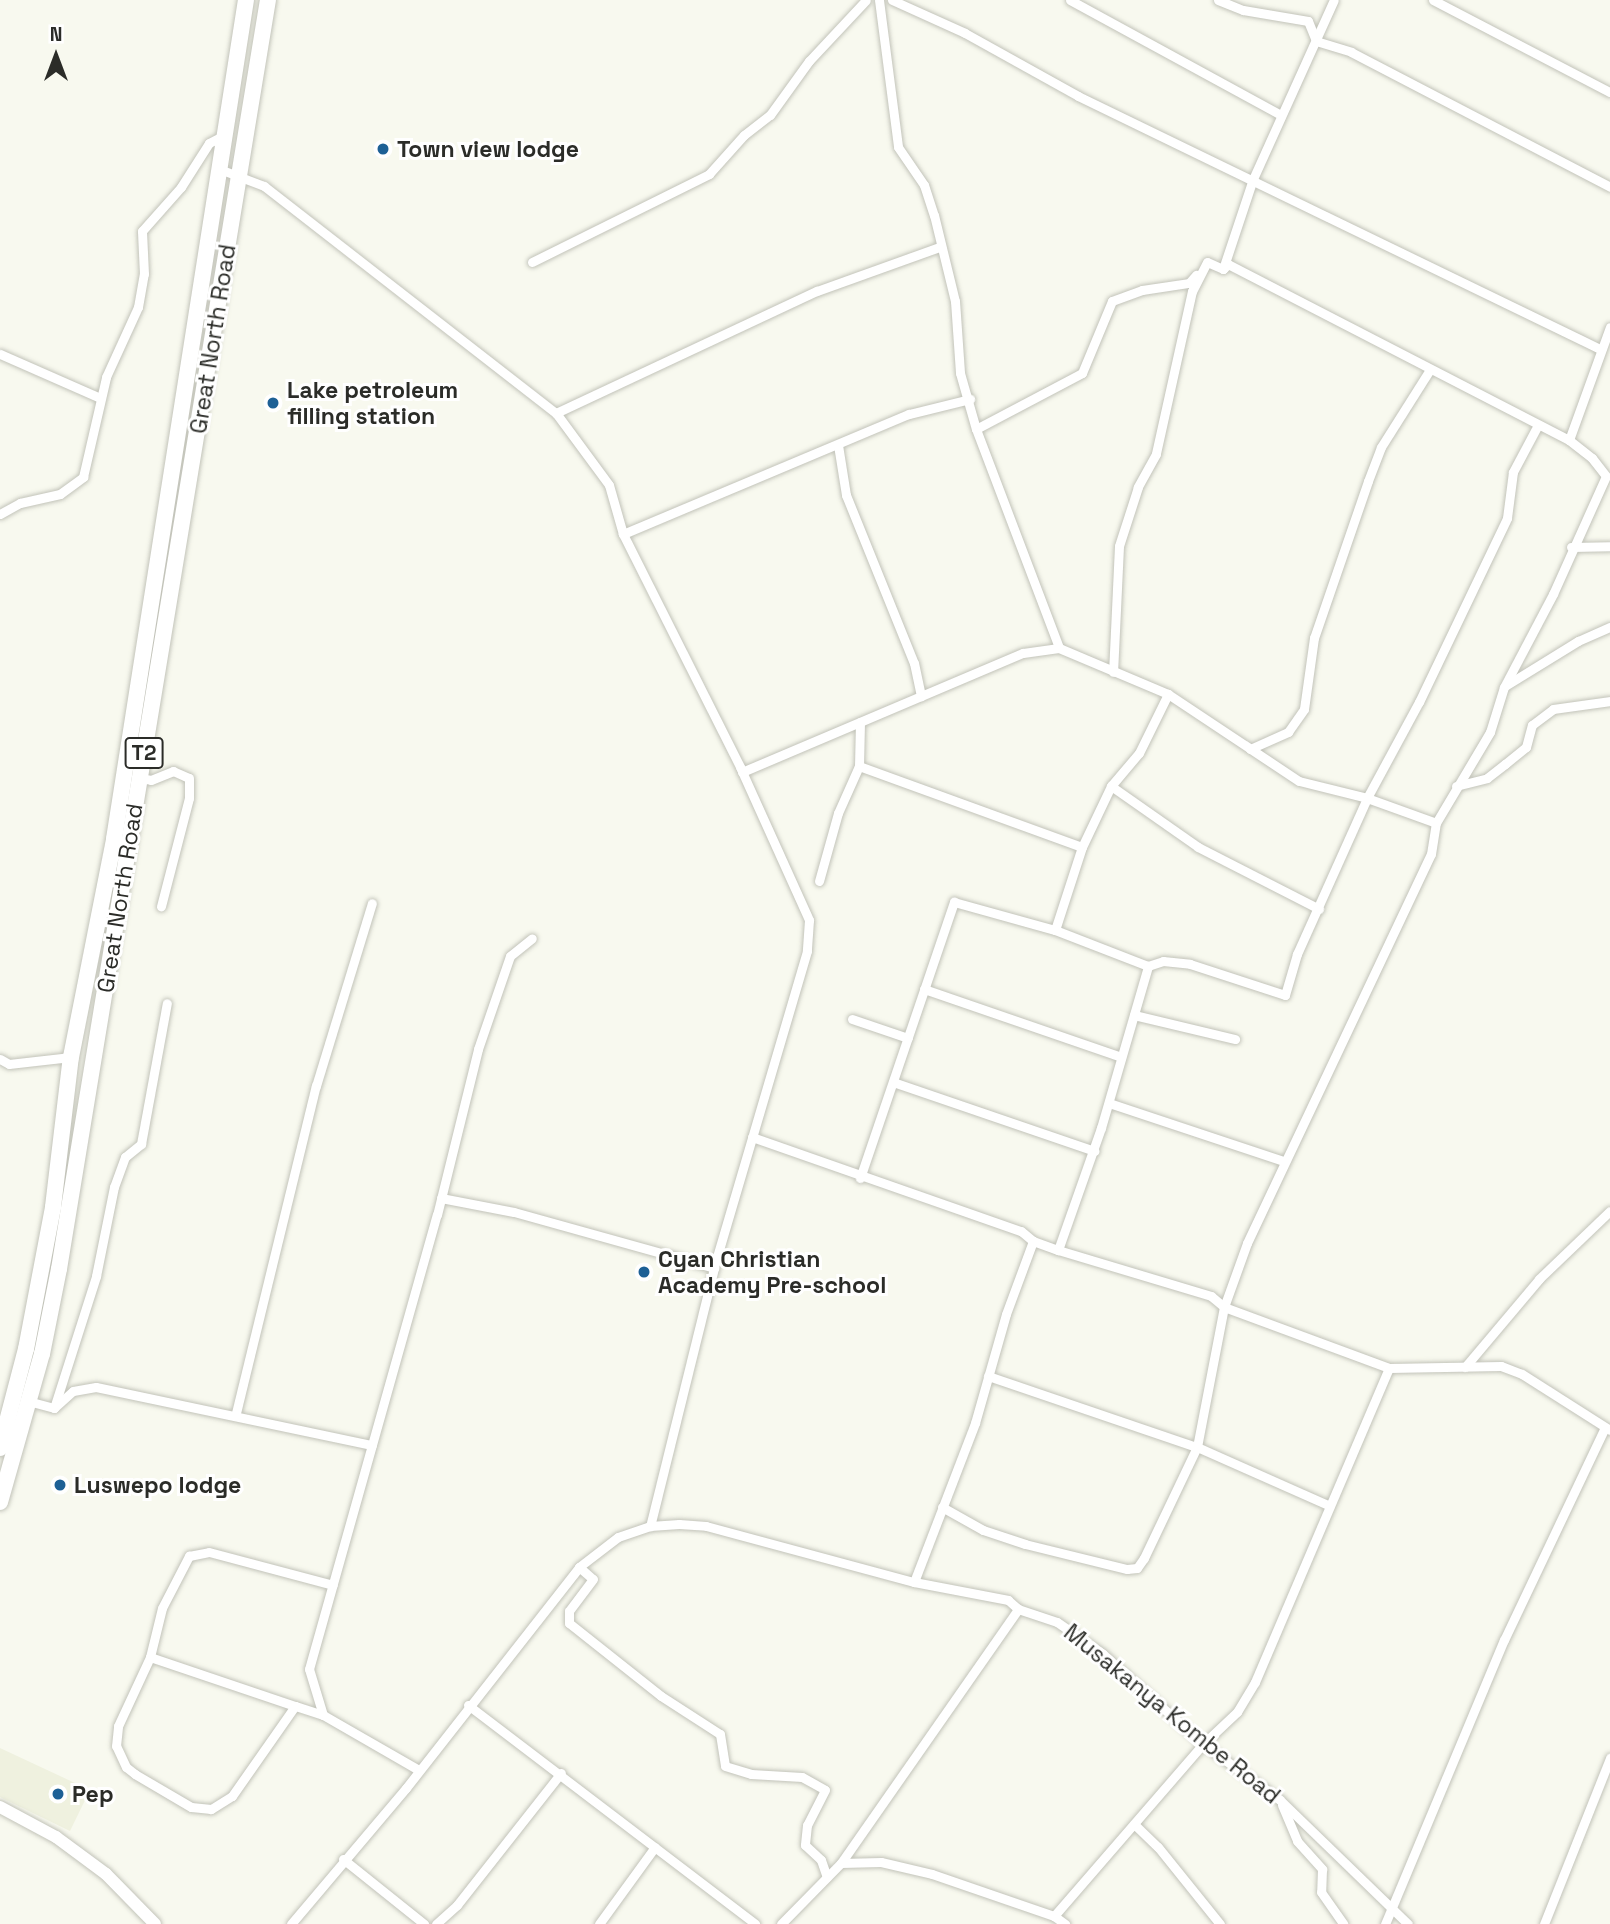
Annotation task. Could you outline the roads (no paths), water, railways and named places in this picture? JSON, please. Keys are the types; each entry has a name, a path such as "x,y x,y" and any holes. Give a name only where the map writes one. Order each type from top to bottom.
{"highway":[{"name":"Great North Road","path":"0,1448 26,1349 53,1207 71,1058 114,839 227,145 222,137 246,0"},
{"name":"Great North Road","path":"0,1502 28,1401 59,1269 268,0"}],"main road":[{"path":"0,1807 56,1837 106,1874 155,1924"}],"street":[{"path":"532,262 709,174 744,135 770,115 809,61 866,0"},
{"path":"879,0 898,146 903,160 924,185 955,301 960,373 970,399 976,429 1059,648"},
{"path":"892,0 1600,349"},
{"path":"1070,0 1281,114"},
{"path":"1218,0 1243,10 1308,21 1317,41 1351,52 1610,187"},
{"path":"1223,269 1253,179 1334,0"},
{"path":"1433,0 1610,92"},
{"path":"0,514 20,503 60,494 83,477 100,398 138,307 144,274 142,231 181,187 209,143 222,137"},
{"path":"222,170 264,186 556,413 609,485 623,534 742,772 809,920 807,951 714,1268 650,1526"},
{"path":"556,413 817,291 939,247"},
{"path":"1207,262 1223,269"},
{"path":"976,429 1082,373 1112,301 1142,290 1189,283 1207,262"},
{"path":"1113,672 1119,545 1138,486 1157,454 1192,291 1207,262"},
{"path":"942,1507 998,1536 1132,1570 1144,1558 1198,1447 1224,1307 1283,1161 1431,854 1436,823 1490,732 1504,687 1548,606 1571,547 1608,475 1569,440 1429,371 1228,264 1223,269"},
{"path":"1569,440 1610,327"},
{"path":"0,354 100,398"},
{"path":"1250,749 1288,732 1304,709 1314,638 1368,481 1381,447 1429,371"},
{"path":"623,534 909,414 970,399"},
{"path":"860,1178 954,902 1055,930 1148,966 1163,961 1190,964 1284,995 1297,954 1367,798 1419,702 1507,518 1513,472 1538,425"},
{"path":"838,445 846,495 915,663 921,696"},
{"path":"1571,547 1610,546"},
{"path":"1504,687 1578,641 1610,627"},
{"path":"742,772 1023,653 1059,648 1168,694 1298,781 1367,798 1436,823"},
{"path":"1055,930 1082,847 1111,786 1139,753 1168,694"},
{"path":"1456,786 1487,778 1505,764 1526,747 1532,725 1553,709 1610,701"},
{"path":"819,881 838,813 859,766 860,722"},
{"path":"859,766 1082,847"},
{"path":"140,778 151,780 173,771 189,778 188,798 161,906"},
{"path":"1111,786 1198,846 1319,909"},
{"path":"236,1413 316,1087 372,903"},
{"path":"323,1715 315,1699 309,1669 441,1198 459,1116 507,964 515,949 532,938"},
{"path":"1058,1250 1094,1151 1148,966"},
{"path":"924,989 1121,1057"},
{"path":"54,1408 96,1276 114,1186 125,1157 141,1144 167,1003"},
{"path":"1134,1015 1235,1038"},
{"path":"852,1019 908,1038"},
{"path":"0,1059 9,1063 71,1058"},
{"path":"893,1082 1094,1151"},
{"path":"1109,1103 1283,1161"},
{"path":"752,1136 860,1178 1021,1231 1033,1241 1058,1250 1211,1296 1224,1307 1389,1368 1501,1366 1522,1374 1607,1430 1504,1640 1385,1924"},
{"path":"441,1198 514,1212 714,1268"},
{"path":"1465,1367 1539,1279 1610,1211"},
{"path":"914,1582 975,1423 1033,1241"},
{"path":"1054,1916 1203,1744 1237,1712 1255,1682 1310,1559 1328,1505 1389,1368"},
{"path":"988,1376 1198,1447 1328,1505"},
{"path":"54,1408 73,1391 96,1387 236,1413 372,1445"},
{"path":"28,1401 54,1408"},
{"name":"Musakanya Kombe Road","path":"291,1924 343,1859 406,1788 416,1769 579,1567 618,1537 650,1526 706,1526 914,1582 1007,1600 1018,1609 1058,1622 1103,1654 1203,1744 1280,1800 1408,1924"},
{"path":"295,1706 224,1804 211,1809 191,1807 126,1767 119,1756 118,1726 150,1657 172,1584 184,1562 196,1554 209,1552 333,1585"},
{"path":"579,1567 593,1579 569,1611 569,1623 661,1696 720,1734 725,1766 751,1774 802,1777 825,1790 807,1825 805,1845 821,1860 827,1877"},
{"path":"781,1924 841,1863 1018,1609"},
{"path":"150,1657 323,1715 416,1769"},
{"path":"468,1705 561,1773 755,1924"},
{"path":"1544,1924 1610,1758"},
{"path":"436,1924 457,1905 561,1773"},
{"path":"1280,1800 1297,1841 1322,1868 1321,1892 1343,1924"},
{"path":"1134,1824 1158,1847 1217,1923"},
{"path":"599,1924 655,1847"},
{"path":"343,1859 424,1924"},
{"path":"841,1863 881,1861 932,1874 1054,1916 1065,1924"}],"place":[{"name":"Town view lodge","path":"383,149"},
{"name":"Lake petroleum filling station","path":"273,403"},
{"name":"Cyan Christian Academy Pre-school","path":"644,1272"},
{"name":"Luswepo lodge","path":"60,1485"},
{"name":"Pep","path":"58,1794"}]}
